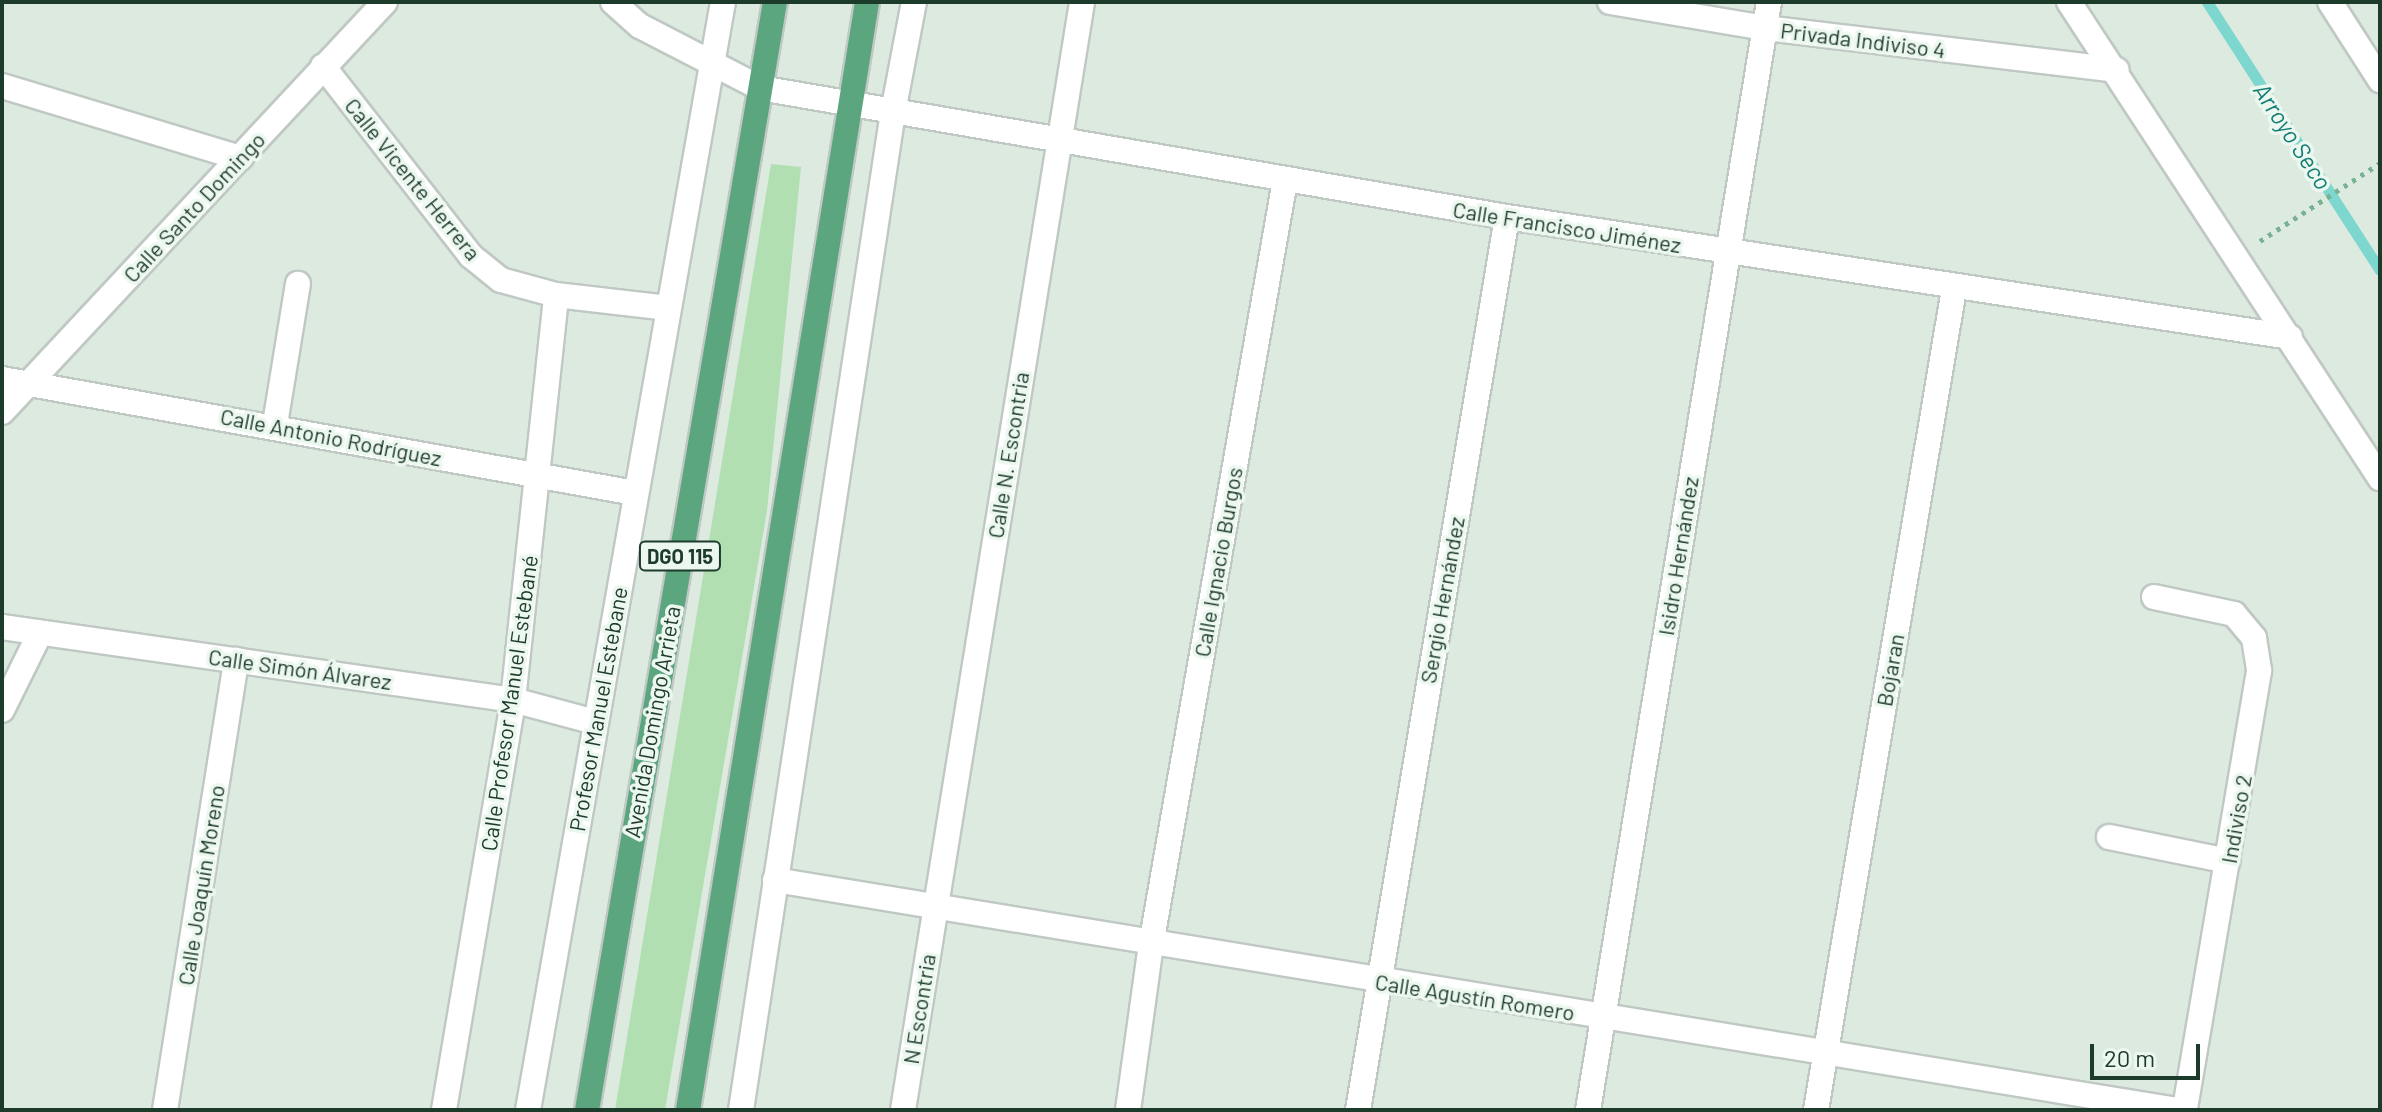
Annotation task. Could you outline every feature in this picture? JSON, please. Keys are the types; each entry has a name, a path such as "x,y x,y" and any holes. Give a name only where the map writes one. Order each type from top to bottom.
{"main road":[{"name":"Avenida Domingo Arrieta","path":"587,1110 775,2"},
{"path":"688,1110 847,104 867,2"}],"street":[{"name":"Calle Santo Domingo","path":"2,412 385,2"},
{"name":"Calle Francisco Jiménez","path":"613,2 640,26 712,67 760,88 1285,180 1728,253 2290,337"},
{"name":"Profesor Manuel Estebane","path":"528,1110 723,2"},
{"path":"741,1110 893,112 914,2"},
{"name":"Calle N. Escontria","path":"935,907 1082,2"},
{"name":"Privada Indiviso 4","path":"1610,2 1766,28 2116,70"},
{"name":"Isidro Hernández","path":"1588,1110 1769,2"},
{"path":"2069,2 2380,478"},
{"path":"2330,2 2380,80"},
{"name":"Calle Vicente Herrera","path":"323,66 471,256 501,280 556,295"},
{"path":"2,86 240,158"},
{"name":"Calle Ignacio Burgos","path":"1128,1110 1151,945 1285,180"},
{"name":"Sergio Hernández","path":"1358,1110 1507,217"},
{"path":"275,424 298,284"},
{"name":"Bojaran","path":"1816,1110 1954,289"},
{"path":"556,295 668,308"},
{"name":"Calle Profesor Manuel Estebané","path":"444,1110 513,700 540,477 556,295"},
{"name":"Calle Antonio Rodríguez","path":"2,379 26,387 275,424 635,493"},
{"name":"Indiviso 2","path":"2154,597 2234,614 2254,638 2259,671 2252,728 2185,1110"},
{"name":"Calle Simón Álvarez","path":"2,627 513,700 595,722"},
{"path":"2,710 40,633"},
{"name":"Calle Joaquín Moreno","path":"165,1110 236,660"},
{"path":"2109,837 2228,861"},
{"name":"Calle Agustín Romero","path":"775,880 1378,983 1825,1050 2039,1099 2176,1110"},
{"name":"N Escontria","path":"903,1110 935,907"}],"path":[{"path":"2237,256 2380,163"}],"green space":[{"path":"771,164 801,167 767,511 665,1110 615,1110"}],"waterway":[{"name":"Arroyo Seco","path":"2207,2 2380,270"}]}
